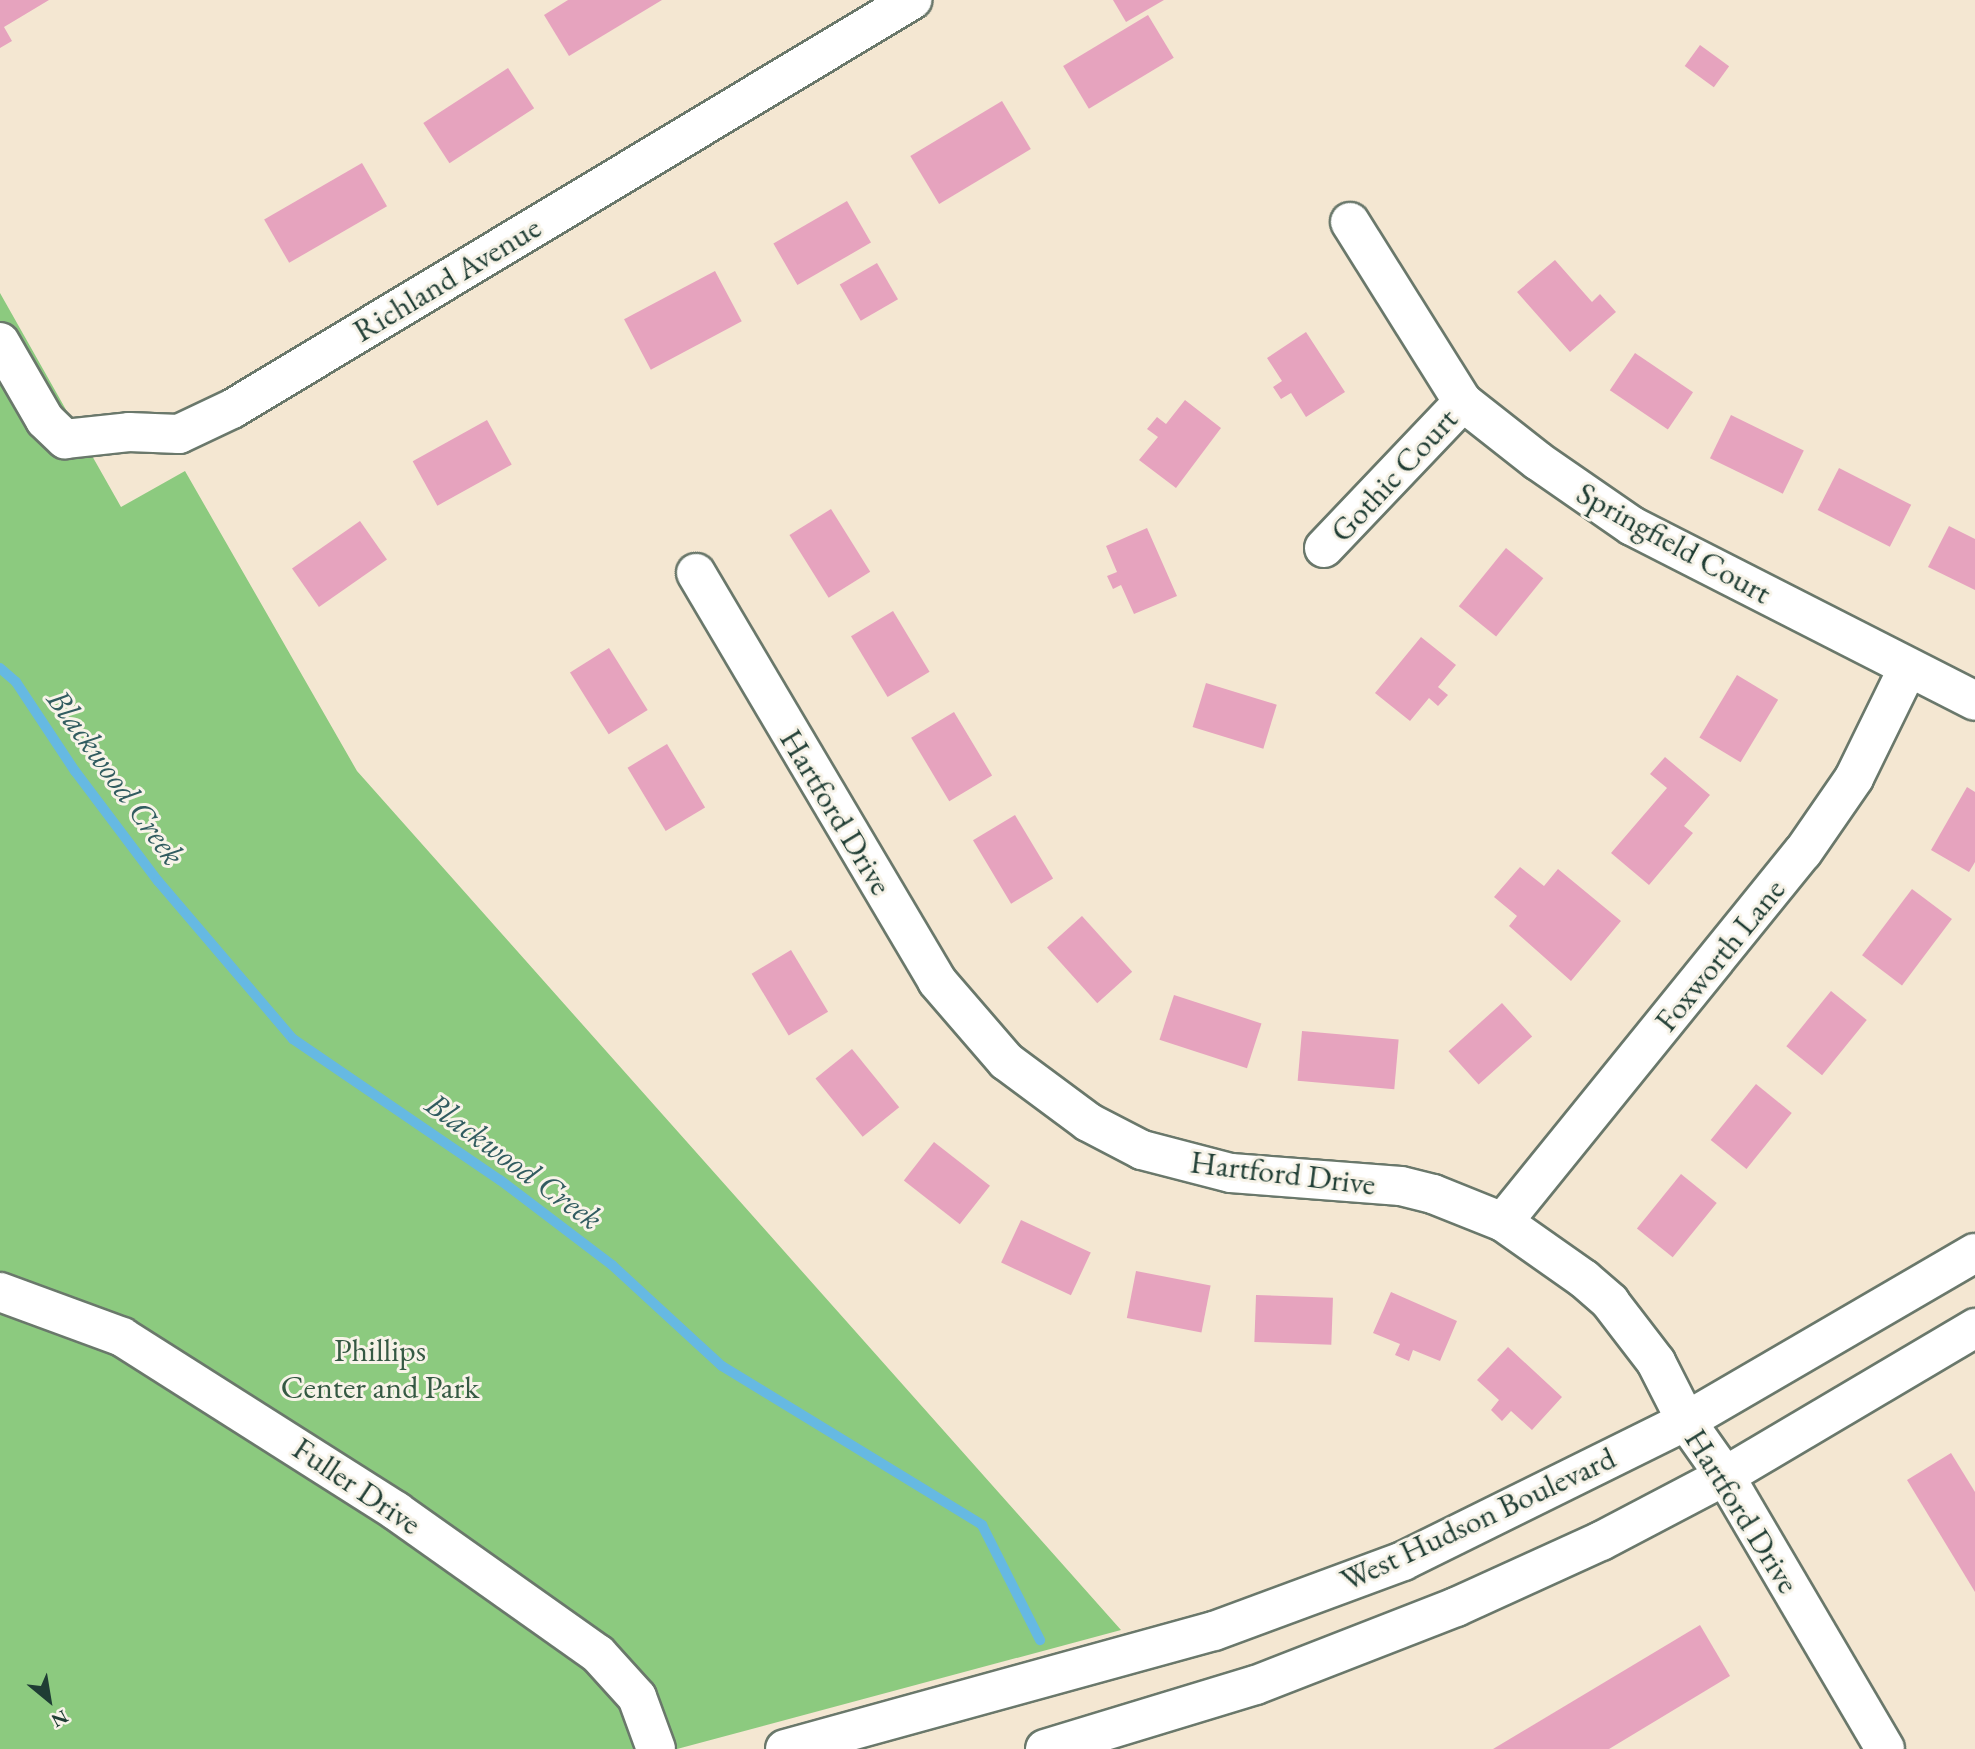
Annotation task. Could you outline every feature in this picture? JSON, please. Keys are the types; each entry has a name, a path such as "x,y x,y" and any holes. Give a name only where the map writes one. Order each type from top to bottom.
{"street":[{"name":"Richland Avenue","path":"0,342 45,420 60,436 179,434 232,409 912,0"},
{"name":"Springfield Court","path":"1350,222 1463,402 1611,514 1975,701"},
{"name":"Gothic Court","path":"1324,548 1463,402"},
{"name":"Hartford Drive","path":"696,573 937,981 1006,1062 1088,1122 1142,1150 1231,1173 1401,1186 1465,1205 1503,1223 1610,1302 1656,1362 1686,1421 1725,1476 1885,1749"},
{"name":"Foxworth Lane","path":"1503,1223 1803,852 1854,778 1908,668"},
{"name":"West Hudson Boulevard","path":"785,1749 1062,1676 1227,1626 1404,1561 1686,1421 1975,1253"},
{"name":"Fuller Drive","path":"0,1292 122,1337 407,1518 598,1654 637,1697 656,1749"},
{"name":"West Hudson Boulevard","path":"1045,1749 1256,1685 1457,1607 1601,1541 1725,1476 1975,1328"}],"green space":[{"name":"Phillips Center and Park","path":"0,293 121,507 185,471 357,771 1121,1630 677,1749 0,1749"}],"building":[{"path":"0,0 49,0 4,27 12,41 0,48"},
{"path":"568,0 662,0 569,56 544,15"},
{"path":"1113,0 1164,0 1126,22"},
{"path":"1148,15 1174,58 1089,109 1063,66"},
{"path":"1700,45 1729,66 1714,87 1685,66"},
{"path":"508,68 534,108 449,163 423,123"},
{"path":"1002,101 1031,149 939,204 910,156"},
{"path":"362,163 387,206 289,263 264,220"},
{"path":"847,201 871,243 797,285 773,244"},
{"path":"1555,260 1592,302 1600,294 1616,312 1570,352 1517,292"},
{"path":"877,263 898,299 861,321 840,284"},
{"path":"715,271 742,321 651,370 624,319"},
{"path":"1306,332 1345,392 1306,417 1291,393 1281,399 1273,387 1282,381 1267,358"},
{"path":"1635,353 1693,392 1668,429 1610,390"},
{"path":"1185,400 1221,428 1176,488 1139,460 1158,437 1147,429 1157,417 1166,424"},
{"path":"1731,415 1804,451 1783,494 1710,458"},
{"path":"487,420 512,465 437,506 413,461"},
{"path":"1839,468 1911,505 1890,547 1818,510"},
{"path":"831,509 870,572 829,598 789,535"},
{"path":"360,521 387,560 319,607 292,569"},
{"path":"1949,526 1975,539 1975,590 1928,567"},
{"path":"1147,528 1177,596 1134,614 1121,585 1113,589 1107,576 1117,572 1106,546"},
{"path":"1506,548 1543,578 1496,636 1459,606"},
{"path":"893,611 930,672 888,697 851,636"},
{"path":"1421,637 1456,665 1438,687 1448,695 1438,706 1429,698 1410,721 1375,693"},
{"path":"609,648 648,710 609,734 570,672"},
{"path":"1737,675 1778,700 1741,762 1699,738"},
{"path":"1206,683 1277,705 1263,749 1193,727"},
{"path":"954,712 992,775 949,801 911,738"},
{"path":"667,744 705,807 666,831 628,768"},
{"path":"1665,757 1710,795 1684,826 1693,833 1649,885 1611,853 1667,788 1650,774"},
{"path":"1967,787 1975,792 1975,862 1969,872 1931,850"},
{"path":"1015,815 1053,878 1011,904 973,840"},
{"path":"1520,867 1544,886 1558,869 1621,921 1571,981 1509,926 1517,916 1494,897"},
{"path":"1912,889 1952,919 1902,985 1862,955"},
{"path":"1082,916 1132,972 1097,1003 1047,947"},
{"path":"791,950 828,1012 789,1035 752,974"},
{"path":"1831,991 1867,1020 1822,1075 1786,1046"},
{"path":"1174,995 1261,1023 1247,1068 1159,1040"},
{"path":"1502,1003 1532,1036 1479,1085 1448,1051"},
{"path":"1302,1031 1399,1039 1394,1089 1298,1081"},
{"path":"852,1049 899,1107 863,1137 815,1079"},
{"path":"1756,1084 1792,1113 1746,1169 1711,1140"},
{"path":"934,1142 990,1186 960,1224 904,1181"},
{"path":"1681,1174 1717,1203 1673,1257 1637,1228"},
{"path":"1021,1220 1091,1253 1071,1295 1001,1263"},
{"path":"1136,1271 1211,1286 1201,1333 1127,1318"},
{"path":"1391,1292 1457,1321 1440,1361 1413,1350 1409,1361 1395,1355 1400,1344 1373,1333"},
{"path":"1256,1295 1333,1298 1331,1345 1254,1342"},
{"path":"1508,1347 1562,1397 1532,1430 1511,1411 1502,1421 1491,1410 1499,1400 1477,1380"},
{"path":"1951,1453 1975,1492 1975,1592 1907,1480"},
{"path":"1700,1625 1730,1676 1609,1749 1493,1749"}],"waterway":[{"name":"Blackwood Creek","path":"0,668 16,682 75,771 158,881 293,1039 500,1180 612,1265 722,1366 982,1525 1040,1640"}]}
